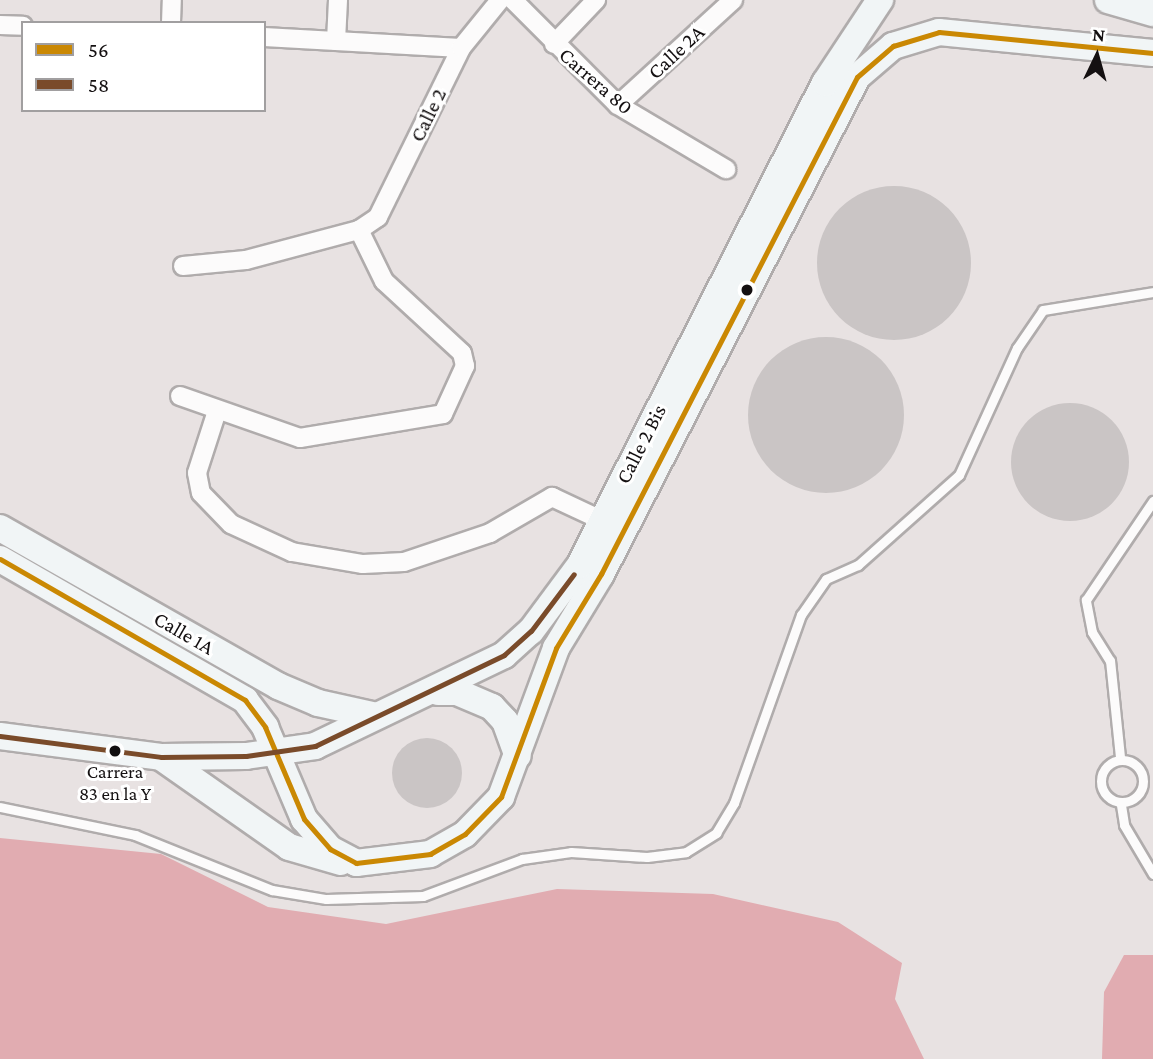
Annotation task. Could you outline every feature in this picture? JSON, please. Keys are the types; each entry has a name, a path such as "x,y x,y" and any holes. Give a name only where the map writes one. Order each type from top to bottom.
{"street":[{"path":"171,21 172,0"},
{"path":"337,41 338,0"},
{"name":"Calle 2","path":"359,230 378,217 461,48 500,0"},
{"name":"Carrera 80","path":"513,0 554,44 618,105 726,169"},
{"path":"554,44 596,0"},
{"name":"Calle 2A","path":"618,105 733,0"},
{"name":"Calle 2 Bis","path":"0,736 160,757 275,751 315,746 377,716 438,692 504,655 531,631 580,565 825,83 880,0"},
{"path":"1108,0 1153,13"},
{"path":"0,25 21,26"},
{"name":"Calle 2 Bis","path":"160,757 289,847 322,860 356,863 430,854 465,834 500,797 518,757 556,648 601,574 845,95 884,52 939,32 1153,53"},
{"path":"266,37 461,48"},
{"path":"180,396 300,438 429,420 453,401 465,366 462,353 384,281 359,230 246,260 183,267"},
{"path":"217,411 197,473 201,493 231,524 292,552 363,565 404,562 491,533 552,497 601,520"},
{"name":"Calle 1A","path":"0,528 278,686 318,704 377,716"},
{"name":"Calle 1A","path":"0,559 229,687 256,712 314,836 356,863"},
{"path":"438,692 466,695 492,707 505,721 518,757"}],"lane":[{"path":"0,807 135,835 272,890 326,899 423,896 522,859 571,852 647,857 686,852 716,833 734,803 801,615 826,579 858,565 958,475 1017,348 1043,310 1153,292"},
{"path":"1121,805 1111,800 1104,776 1120,757 1111,661 1092,632 1086,600 1153,501"},
{"path":"1120,757 1131,761 1142,780 1140,791 1121,805"},
{"path":"1121,805 1124,825 1153,874"}],"shaded area":[{"path":"0,838 161,854 268,907 386,924 557,889 713,894 838,922 902,963 895,999 924,1059 0,1059"},
{"path":"1124,955 1153,955 1153,1059 1102,1059 1104,992"}],"building":[{"path":"894,186 923,192 948,209 965,234 971,263 965,292 948,317 923,334 894,340 865,334 840,317 823,292 817,263 823,234 840,209 865,192"},
{"path":"826,337 856,343 881,360 898,385 904,415 898,445 881,470 856,487 826,493 796,487 771,470 754,445 748,415 754,385 771,360 796,343"},
{"path":"1070,403 1093,407 1112,420 1125,439 1129,462 1125,485 1112,504 1093,517 1070,521 1047,517 1028,504 1015,485 1011,462 1015,439 1028,420 1047,407"},
{"path":"420,738 434,738 447,744 456,753 462,773 460,786 452,798 434,808 420,808 407,802 398,793 392,780 392,766 398,753 407,744"}],"transit line":[{"name":"56","path":"0,559 245,700 265,727 304,819 330,849 356,863 430,854 465,834 501,797 556,648 601,574 857,77 893,46 939,32 1153,53"},
{"name":"58","path":"0,736 161,757 246,756 315,746 504,655 531,631 574,574"}],"place":[{"name":"Carrera 83 en la Y","path":"115,751"}]}
